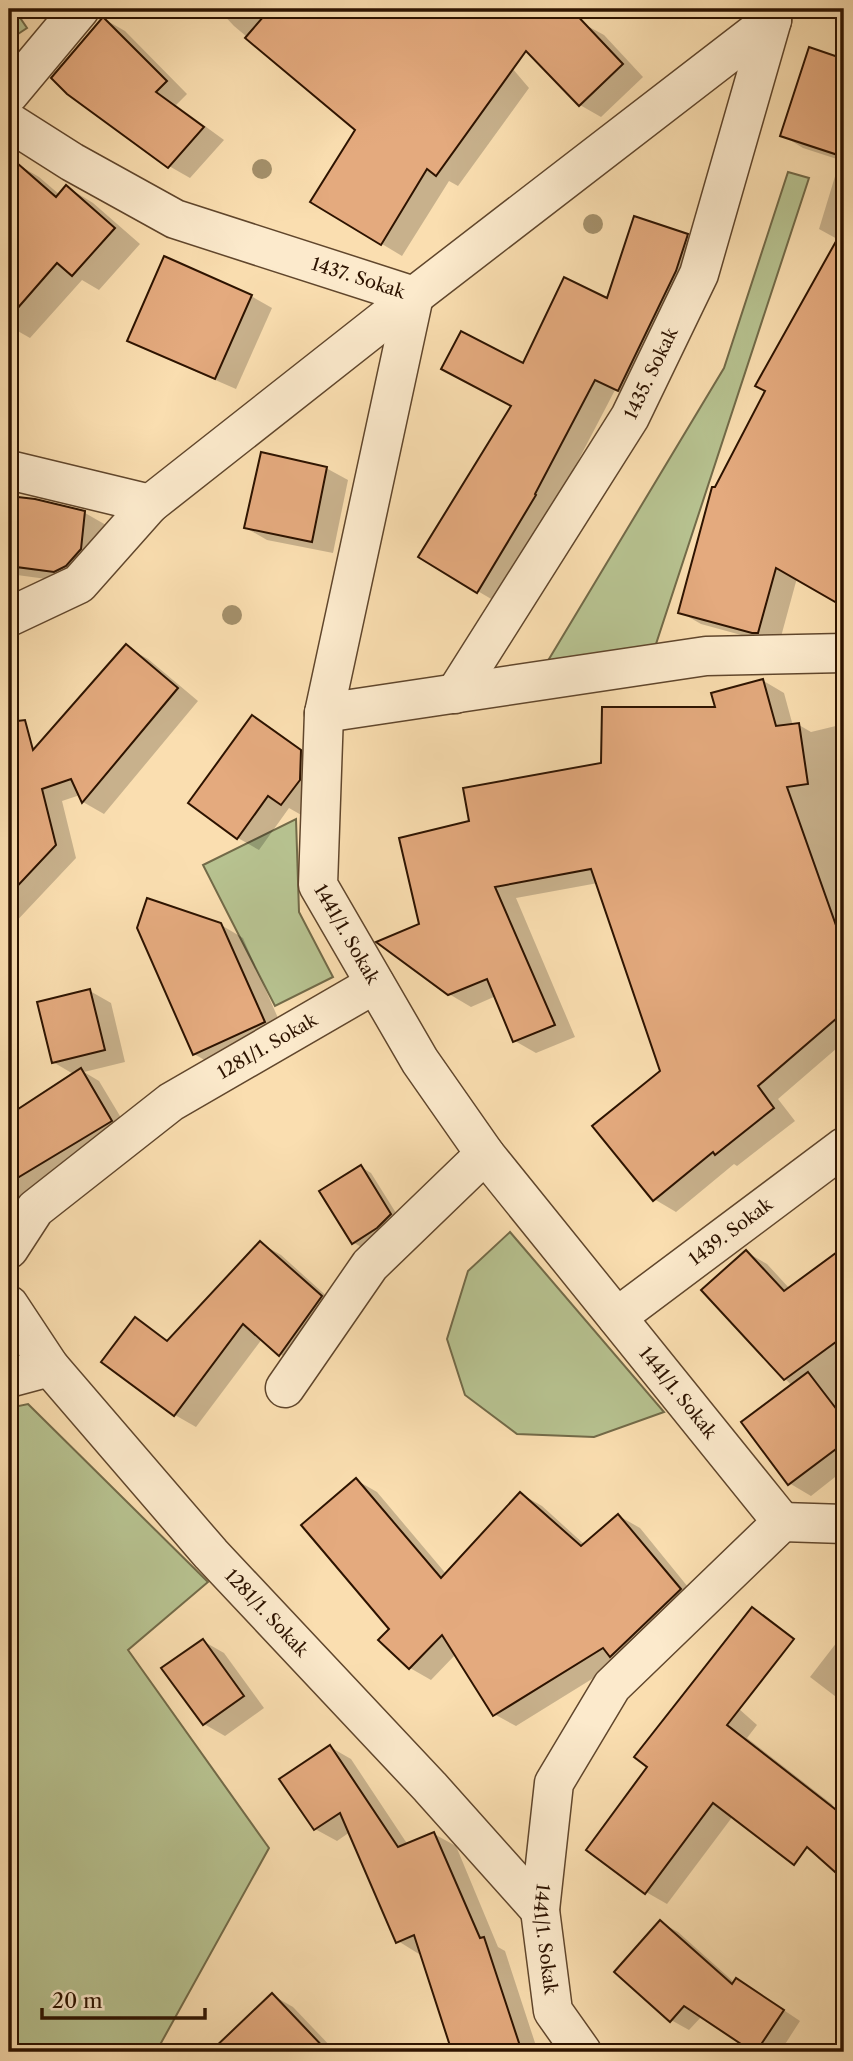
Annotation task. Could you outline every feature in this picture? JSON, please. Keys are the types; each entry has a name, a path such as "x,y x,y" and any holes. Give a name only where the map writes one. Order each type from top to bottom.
{"street":[{"path":"9,94 80,9"},
{"name":"1437. Sokak","path":"9,122 72,162 175,219 414,296 771,12"},
{"name":"1435. Sokak","path":"455,694 630,417 699,274 771,12"},
{"path":"9,617 79,584 150,504 414,296"},
{"name":"1441/1. Sokak","path":"414,296 324,713 318,885 420,1061 485,1154 782,1522 612,1686 554,1783 540,1910 553,2011 582,2052"},
{"path":"9,470 150,504"},
{"path":"324,713 706,656 844,653"},
{"name":"1281/1. Sokak","path":"9,1249 34,1209 171,1102 375,984"},
{"name":"1439. Sokak","path":"617,1317 844,1147"},
{"path":"285,1388 370,1265 485,1154"},
{"name":"1281/1. Sokak","path":"9,1306 50,1367 211,1554 430,1787 540,1910"},
{"path":"9,1378 50,1367"},
{"path":"782,1522 844,1524"}],"green space":[{"path":"9,9 14,9 27,28 9,40"},
{"path":"788,172 809,178 654,650 546,664 724,368"},
{"path":"296,819 299,912 333,977 275,1006 203,865"},
{"path":"510,1232 664,1412 594,1437 517,1434 465,1395 447,1339 468,1271"},
{"path":"28,1404 208,1582 128,1650 269,1848 156,2052 9,2052 9,1408"}],"building":[{"path":"270,9 571,9 623,64 579,106 526,51 436,176 427,169 381,245 310,202 355,130 245,38"},
{"path":"103,17 167,81 156,92 204,127 168,168 67,94 51,78"},
{"path":"809,47 844,59 844,157 780,136"},
{"path":"9,156 56,197 66,185 115,228 72,276 57,263 9,318"},
{"path":"634,216 688,234 676,271 618,391 595,380 536,495 477,593 418,557 511,406 441,369 461,331 523,363 564,277 607,298"},
{"path":"844,227 844,607 776,568 758,633 678,613 712,487 715,487 765,391 755,386"},
{"path":"164,256 252,295 215,379 127,341"},
{"path":"261,452 327,467 312,542 244,528"},
{"path":"9,496 85,511 81,549 66,566 54,572 9,566"},
{"path":"126,644 178,688 82,803 71,779 42,789 56,845 9,895 9,722 25,720 33,750"},
{"path":"763,679 776,726 799,723 808,784 787,787 844,948 844,1012 758,1086 774,1108 715,1155 713,1152 653,1201 592,1126 660,1071 591,869 495,887 555,1025 513,1042 487,979 448,995 376,942 419,924 399,838 469,821 463,788 601,763 602,707 715,707 711,693"},
{"path":"252,715 301,750 300,780 281,805 268,796 237,839 188,803"},
{"path":"147,898 221,923 265,1022 193,1055 137,928"},
{"path":"90,989 105,1050 52,1063 37,1002"},
{"path":"81,1068 112,1121 9,1183 9,1115"},
{"path":"361,1165 391,1214 377,1228 352,1244 319,1191"},
{"path":"260,1241 322,1296 279,1356 243,1324 174,1416 101,1362 135,1317 167,1341"},
{"path":"844,1247 844,1336 784,1380 701,1290 746,1250 784,1291"},
{"path":"808,1372 844,1419 844,1443 788,1485 741,1422"},
{"path":"356,1478 441,1578 520,1492 581,1546 618,1514 681,1589 610,1657 603,1648 493,1716 442,1635 409,1669 378,1640 389,1629 301,1525"},
{"path":"752,1607 794,1639 727,1725 844,1816 844,1880 807,1847 794,1865 713,1803 645,1894 586,1850 647,1767 634,1757"},
{"path":"203,1639 244,1696 203,1725 161,1668"},
{"path":"330,1745 398,1847 434,1832 480,1938 484,1937 522,2052 452,2052 414,1935 396,1943 340,1813 314,1830 279,1779"},
{"path":"660,1920 732,1984 736,1978 784,2010 756,2052 684,2006 670,2022 614,1972"},
{"path":"272,1993 328,2052 210,2052"}]}
